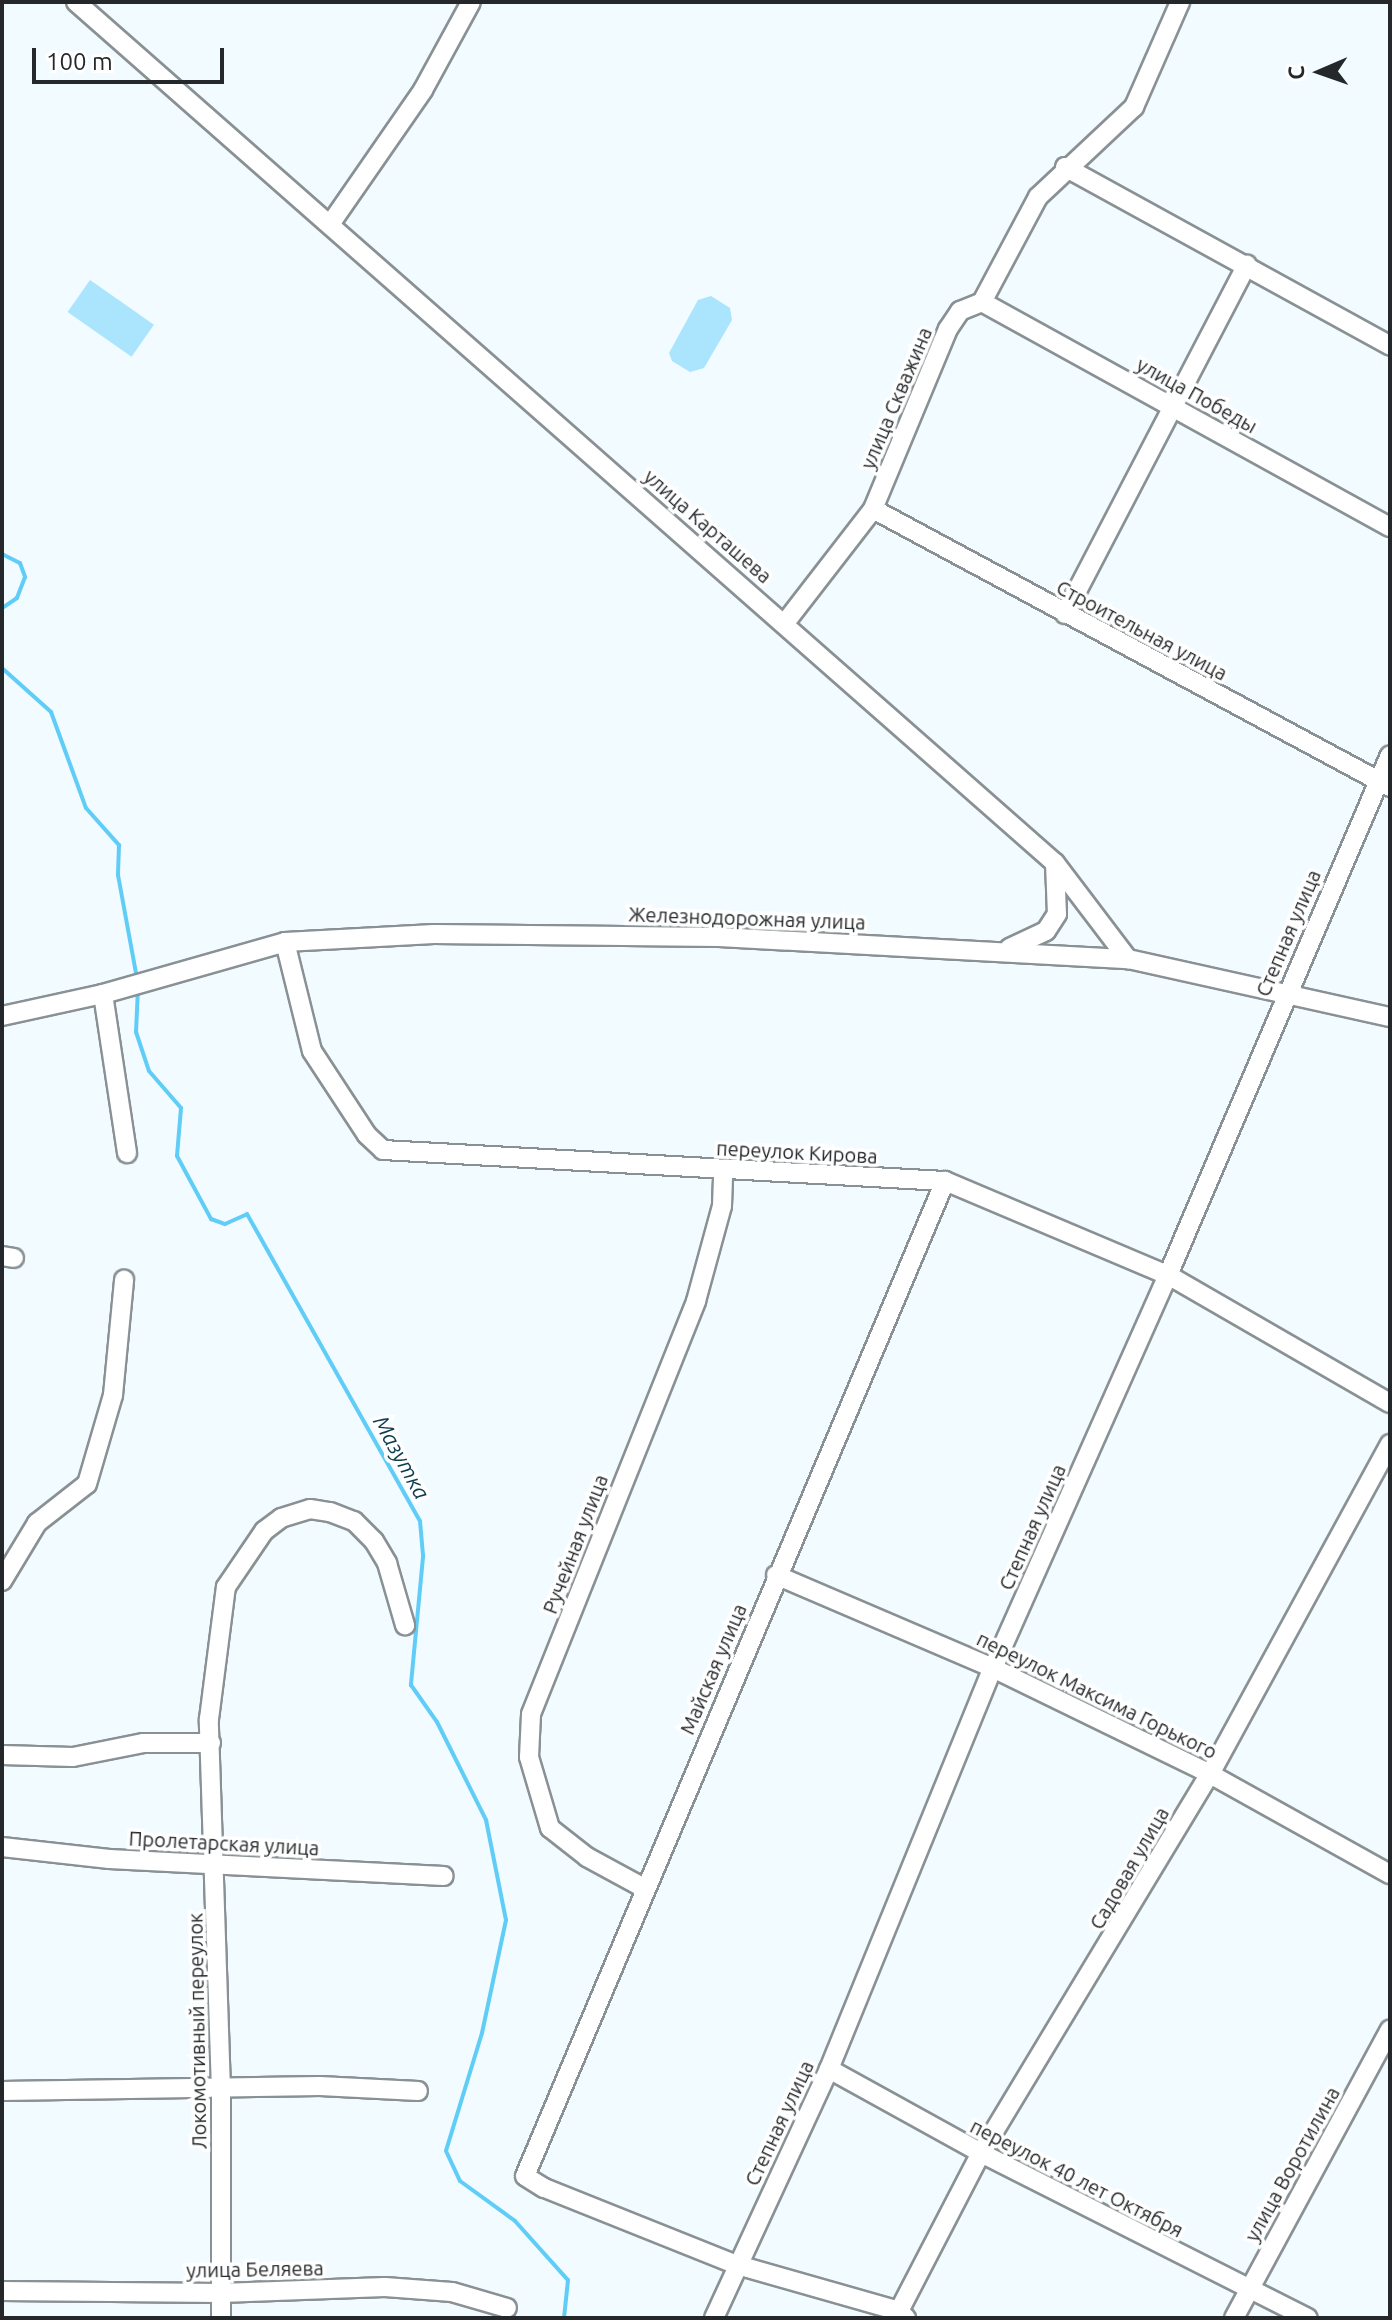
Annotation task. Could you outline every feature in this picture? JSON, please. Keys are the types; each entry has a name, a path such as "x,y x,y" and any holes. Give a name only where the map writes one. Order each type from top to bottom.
{"street":[{"name":"улица Карташева","path":"76,2 331,223 1055,863 1128,959"},
{"path":"331,223 423,90 471,2"},
{"name":"улица Скважина","path":"785,623 873,509 948,329 960,311 982,302 1020,223 1065,167 1134,107 1180,2"},
{"path":"1065,167 1247,264 1390,346"},
{"path":"1065,614 1247,264"},
{"name":"улица Победы","path":"982,302 1390,527"},
{"name":"Строительная улица","path":"873,509 1384,784"},
{"name":"Степная улица","path":"714,2318 829,2069 993,1668 1168,1275 1286,993 1384,784 1390,755"},
{"path":"1010,948 1046,931 1057,914 1055,863"},
{"name":"Железнодорожная улица","path":"2,1016 103,994 285,942 482,935 1010,948 1128,959 1390,1017"},
{"name":"переулок Кирова","path":"285,942 312,1051 367,1135 383,1150 945,1181 1168,1275 1390,1403"},
{"path":"103,994 127,1153"},
{"name":"Ручейная улица","path":"644,1888 587,1857 550,1828 529,1757 531,1714 696,1301 722,1206 723,1170"},
{"name":"Майская улица","path":"525,2176 776,1575 945,1181"},
{"path":"2,1581 37,1523 87,1484 113,1395 124,1280"},
{"name":"Садовая улица","path":"525,2176 544,2188 737,2265 902,2314 981,2153 1210,1774 1390,1444"},
{"name":"Локомотивный переулок","path":"221,2318 221,2090 211,1743 226,1587 264,1531 281,1518 310,1509 354,1521 387,1563 405,1625"},
{"name":"переулок Максима Горького","path":"776,1575 993,1668 1210,1774 1390,1874"},
{"path":"2,1755 73,1757 143,1743 211,1743"},
{"name":"Пролетарская улица","path":"2,1847 215,1865 444,1876"},
{"name":"улица Воротилина","path":"1234,2318 1390,2030"},
{"name":"переулок 40 лет Октября","path":"829,2069 981,2153 1248,2291 1308,2318"},
{"path":"2,2091 221,2090 320,2086 418,2091"},
{"name":"улица Беляева","path":"2,2291 221,2293 385,2287 452,2292 507,2308"}],"shaded area":[{"path":"90,280 154,325 132,357 68,312"},
{"path":"711,296 730,308 732,320 704,368 690,372 672,361 669,353 698,300"}],"waterway":[{"name":"Мазутка","path":"2,554 20,563 25,577 17,598 2,608"},
{"name":"Мазутка","path":"2,668 51,712 86,808 119,845 118,875 137,979"},
{"name":"Мазутка","path":"138,988 136,1032 149,1071 181,1108 177,1156 211,1219 225,1224 247,1214 420,1521 423,1557 411,1685 437,1722 486,1820 506,1920 482,2033 446,2151 460,2181 515,2221 568,2280 564,2318"}]}
